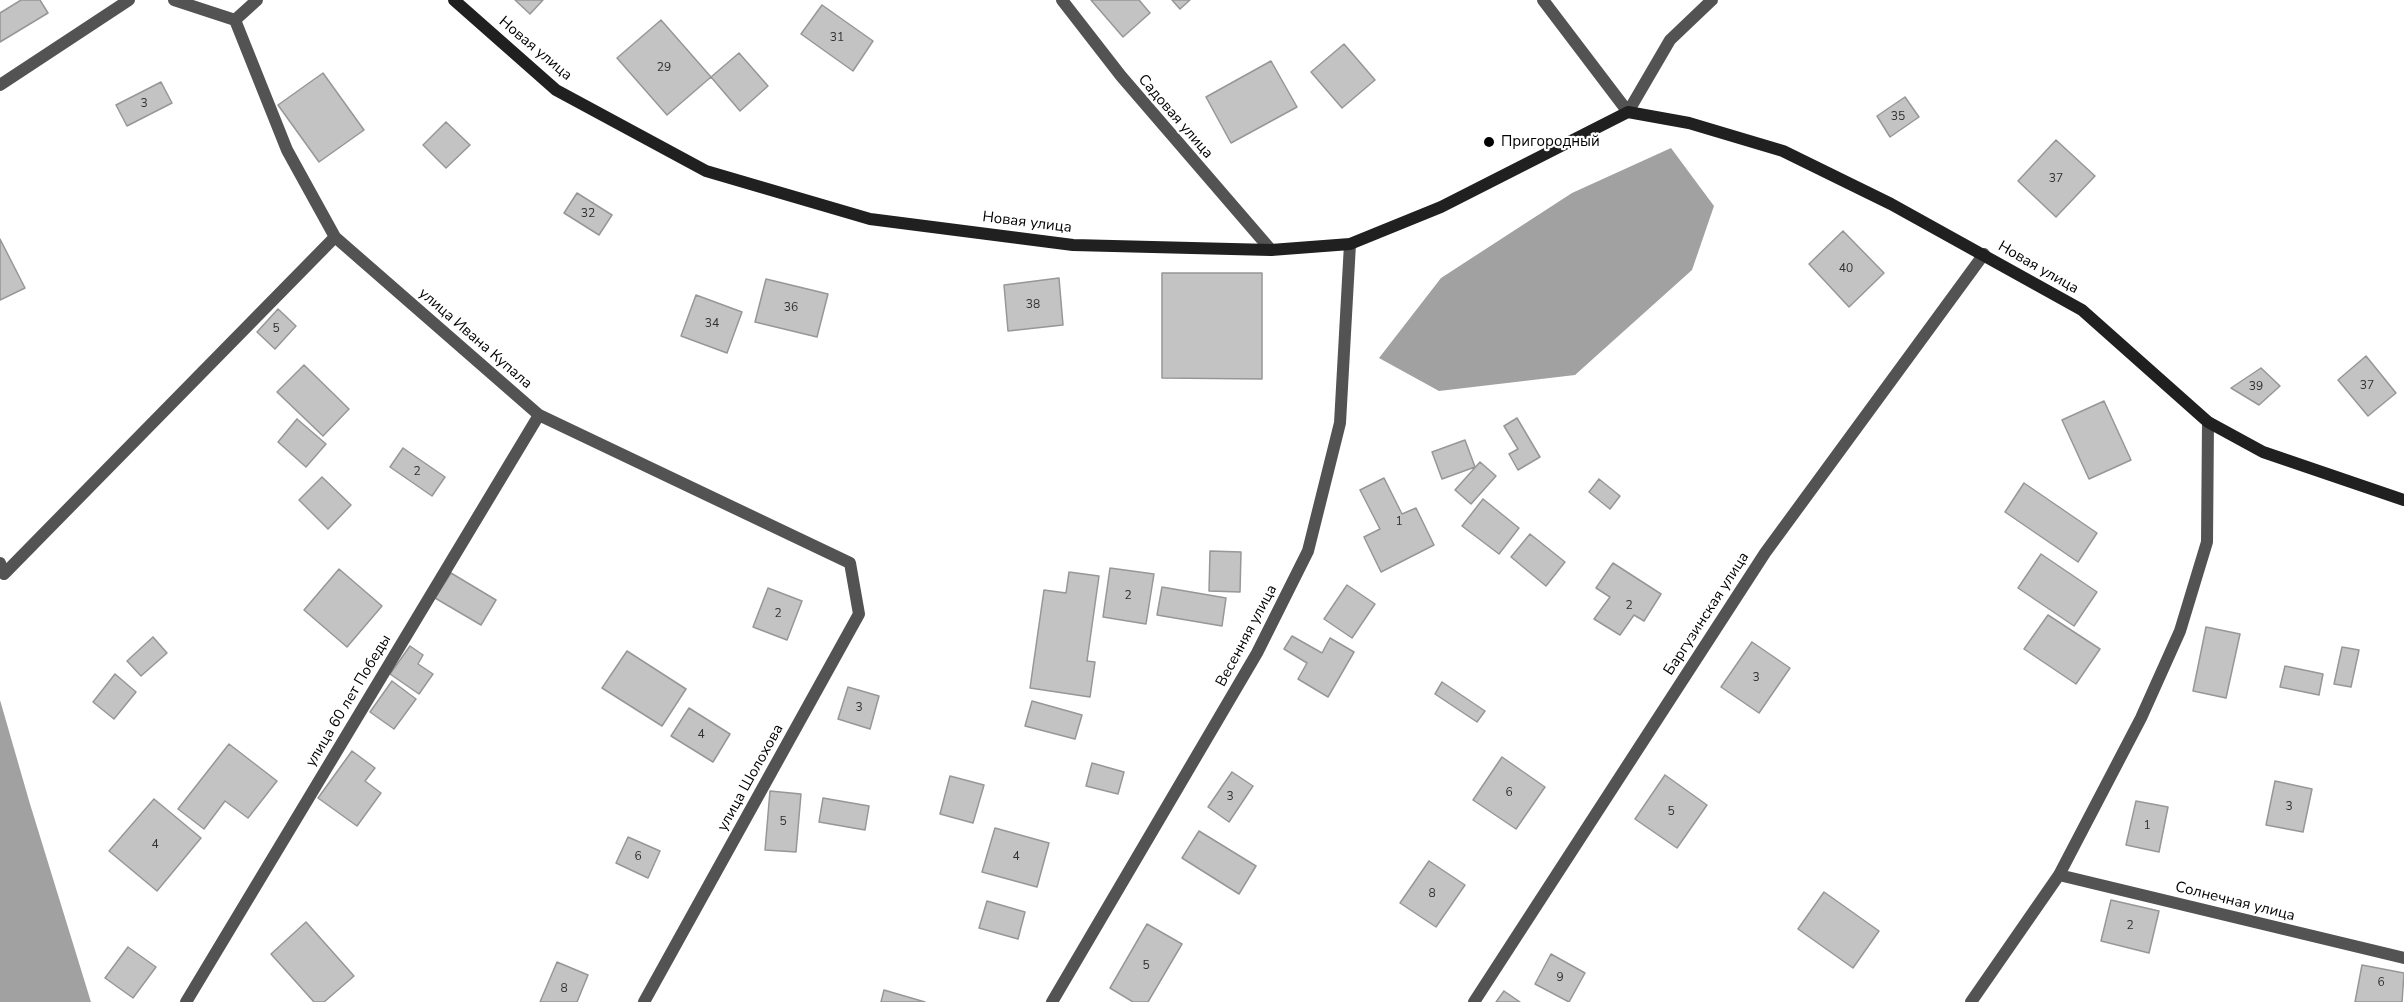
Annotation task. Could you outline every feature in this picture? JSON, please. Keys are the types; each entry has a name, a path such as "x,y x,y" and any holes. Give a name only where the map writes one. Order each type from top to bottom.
{"street":[{"path":"0,85 129,0"},
{"path":"174,0 235,20 257,0"},
{"name":"Новая улица","path":"454,0 556,90 705,171 870,219 1073,245 1271,250 1350,244 1441,207 1628,112 1689,123 1783,151 1891,204 2082,310 2208,422 2263,452 2404,500"},
{"name":"Садовая улица","path":"1062,0 1120,76 1271,250"},
{"path":"1543,0 1628,112 1670,40 1712,0"},
{"name":"улица Ивана Купала","path":"235,20 287,150 335,237 539,415 850,563"},
{"path":"0,563 4,574 335,237"},
{"name":"Весенняя улица","path":"1052,1002 1257,653 1308,551 1340,423 1350,244"},
{"name":"Баргузинская улица","path":"1474,1002 1765,553 1983,254"},
{"name":"улица 60 лет Победы","path":"186,1002 539,415"},
{"path":"1971,1002 2059,875 2141,718 2180,632 2207,542 2208,422"},
{"name":"улица Шолохова","path":"644,1002 859,614 850,563"},
{"name":"Солнечная улица","path":"2059,875 2404,958"}],"shaded area":[{"path":"1671,148 1714,206 1692,270 1575,375 1439,391 1379,358 1441,278 1572,193"},
{"path":"0,700 30,804 91,1002 0,1002"}],"building":[{"path":"21,0 40,0 48,13 0,42 0,13"},
{"path":"515,0 543,0 530,14"},
{"path":"1091,0 1139,0 1150,13 1123,37"},
{"path":"1172,0 1190,0 1180,9"},
{"path":"822,5 873,41 853,71 801,34"},
{"path":"661,20 711,77 667,115 617,58"},
{"path":"1344,44 1375,80 1342,108 1311,72"},
{"path":"739,53 768,86 740,111 711,77"},
{"path":"1271,61 1297,107 1231,143 1206,97"},
{"path":"323,73 364,130 319,162 278,105"},
{"path":"161,82 172,103 127,126 116,105"},
{"path":"1905,97 1919,117 1890,137 1877,116"},
{"path":"446,122 470,145 446,168 423,145"},
{"path":"2056,140 2095,176 2056,217 2018,181"},
{"path":"577,193 612,215 599,235 564,213"},
{"path":"1843,231 1884,273 1849,307 1809,264"},
{"path":"0,239 25,288 0,300"},
{"path":"1162,273 1262,273 1262,379 1162,378"},
{"path":"1059,278 1063,325 1008,331 1004,285"},
{"path":"766,279 828,294 817,337 755,322"},
{"path":"696,295 742,312 727,353 681,336"},
{"path":"278,309 296,326 275,349 257,332"},
{"path":"2366,356 2396,393 2368,416 2338,380"},
{"path":"304,365 349,409 323,436 277,392"},
{"path":"2261,368 2280,386 2259,405 2231,388"},
{"path":"2104,401 2131,460 2089,479 2062,420"},
{"path":"1517,418 1540,457 1518,470 1509,454 1518,449 1504,426"},
{"path":"297,419 326,444 306,467 278,442"},
{"path":"1465,440 1475,467 1442,479 1432,452"},
{"path":"403,448 445,477 432,496 390,467"},
{"path":"1480,462 1496,476 1471,504 1455,490"},
{"path":"322,477 351,505 328,529 299,500"},
{"path":"1384,478 1402,514 1416,508 1434,545 1381,572 1364,537 1380,529 1360,490"},
{"path":"1599,479 1620,496 1610,509 1589,492"},
{"path":"2024,483 2097,533 2078,562 2005,512"},
{"path":"1483,499 1519,528 1499,554 1462,526"},
{"path":"1530,534 1565,562 1546,586 1511,557"},
{"path":"1210,551 1241,552 1240,592 1209,591"},
{"path":"2041,554 2097,592 2074,626 2018,588"},
{"path":"1613,563 1661,594 1644,621 1634,615 1620,635 1594,619 1610,597 1596,588"},
{"path":"1110,568 1154,574 1146,624 1103,617"},
{"path":"339,569 382,606 347,647 304,610"},
{"path":"1069,572 1099,576 1087,661 1095,662 1090,697 1030,688 1044,590 1066,593"},
{"path":"451,573 496,600 481,625 435,598"},
{"path":"1347,585 1375,604 1352,638 1324,619"},
{"path":"1162,587 1226,598 1222,626 1157,615"},
{"path":"768,588 802,601 787,640 753,627"},
{"path":"2048,615 2100,649 2076,684 2024,649"},
{"path":"2206,627 2240,634 2226,698 2193,691"},
{"path":"1292,636 1322,653 1330,638 1354,652 1328,697 1298,679 1307,663 1284,649"},
{"path":"153,637 167,653 141,676 127,661"},
{"path":"1752,642 1790,668 1759,713 1721,687"},
{"path":"410,646 423,655 418,664 433,674 419,694 390,674"},
{"path":"2342,647 2359,650 2351,687 2334,684"},
{"path":"627,651 686,689 662,726 602,688"},
{"path":"2285,666 2323,674 2319,695 2280,687"},
{"path":"115,674 136,692 114,719 93,702"},
{"path":"392,681 416,699 394,729 370,712"},
{"path":"1442,682 1485,711 1477,722 1435,694"},
{"path":"848,687 879,696 870,729 838,719"},
{"path":"1032,701 1082,715 1075,739 1025,726"},
{"path":"689,708 730,734 713,762 671,736"},
{"path":"229,744 277,781 248,818 225,801 204,829 178,809"},
{"path":"352,751 375,768 365,781 381,793 357,826 318,798"},
{"path":"1502,757 1545,787 1516,829 1473,800"},
{"path":"1092,763 1124,772 1118,794 1086,786"},
{"path":"1232,772 1253,786 1229,822 1208,807"},
{"path":"1665,775 1707,805 1677,848 1635,819"},
{"path":"950,776 984,785 973,823 940,814"},
{"path":"2275,781 2312,789 2303,832 2266,825"},
{"path":"770,791 801,794 796,852 765,850"},
{"path":"823,798 869,806 865,830 819,822"},
{"path":"154,799 201,838 157,891 109,851"},
{"path":"2136,801 2168,807 2159,852 2126,845"},
{"path":"995,828 1049,843 1037,887 982,872"},
{"path":"1199,831 1256,866 1239,894 1182,858"},
{"path":"628,837 660,851 648,878 616,863"},
{"path":"1429,861 1465,885 1436,927 1400,903"},
{"path":"1824,892 1879,931 1853,968 1798,929"},
{"path":"2111,900 2159,911 2149,953 2101,941"},
{"path":"987,901 1025,912 1018,939 979,928"},
{"path":"306,922 354,976 324,1002 314,1002 271,954"},
{"path":"1147,924 1182,944 1148,1002 1133,1002 1110,988"},
{"path":"128,947 156,967 133,998 105,978"},
{"path":"1551,954 1585,973 1569,1002 1535,984"},
{"path":"557,962 588,975 577,1002 540,1002"},
{"path":"2362,965 2404,973 2402,1002 2355,1002"},
{"path":"884,990 925,1002 881,1002"},
{"path":"1504,991 1520,1002 1496,1002"}],"place":[{"name":"Пригородный","path":"1489,142"}]}
